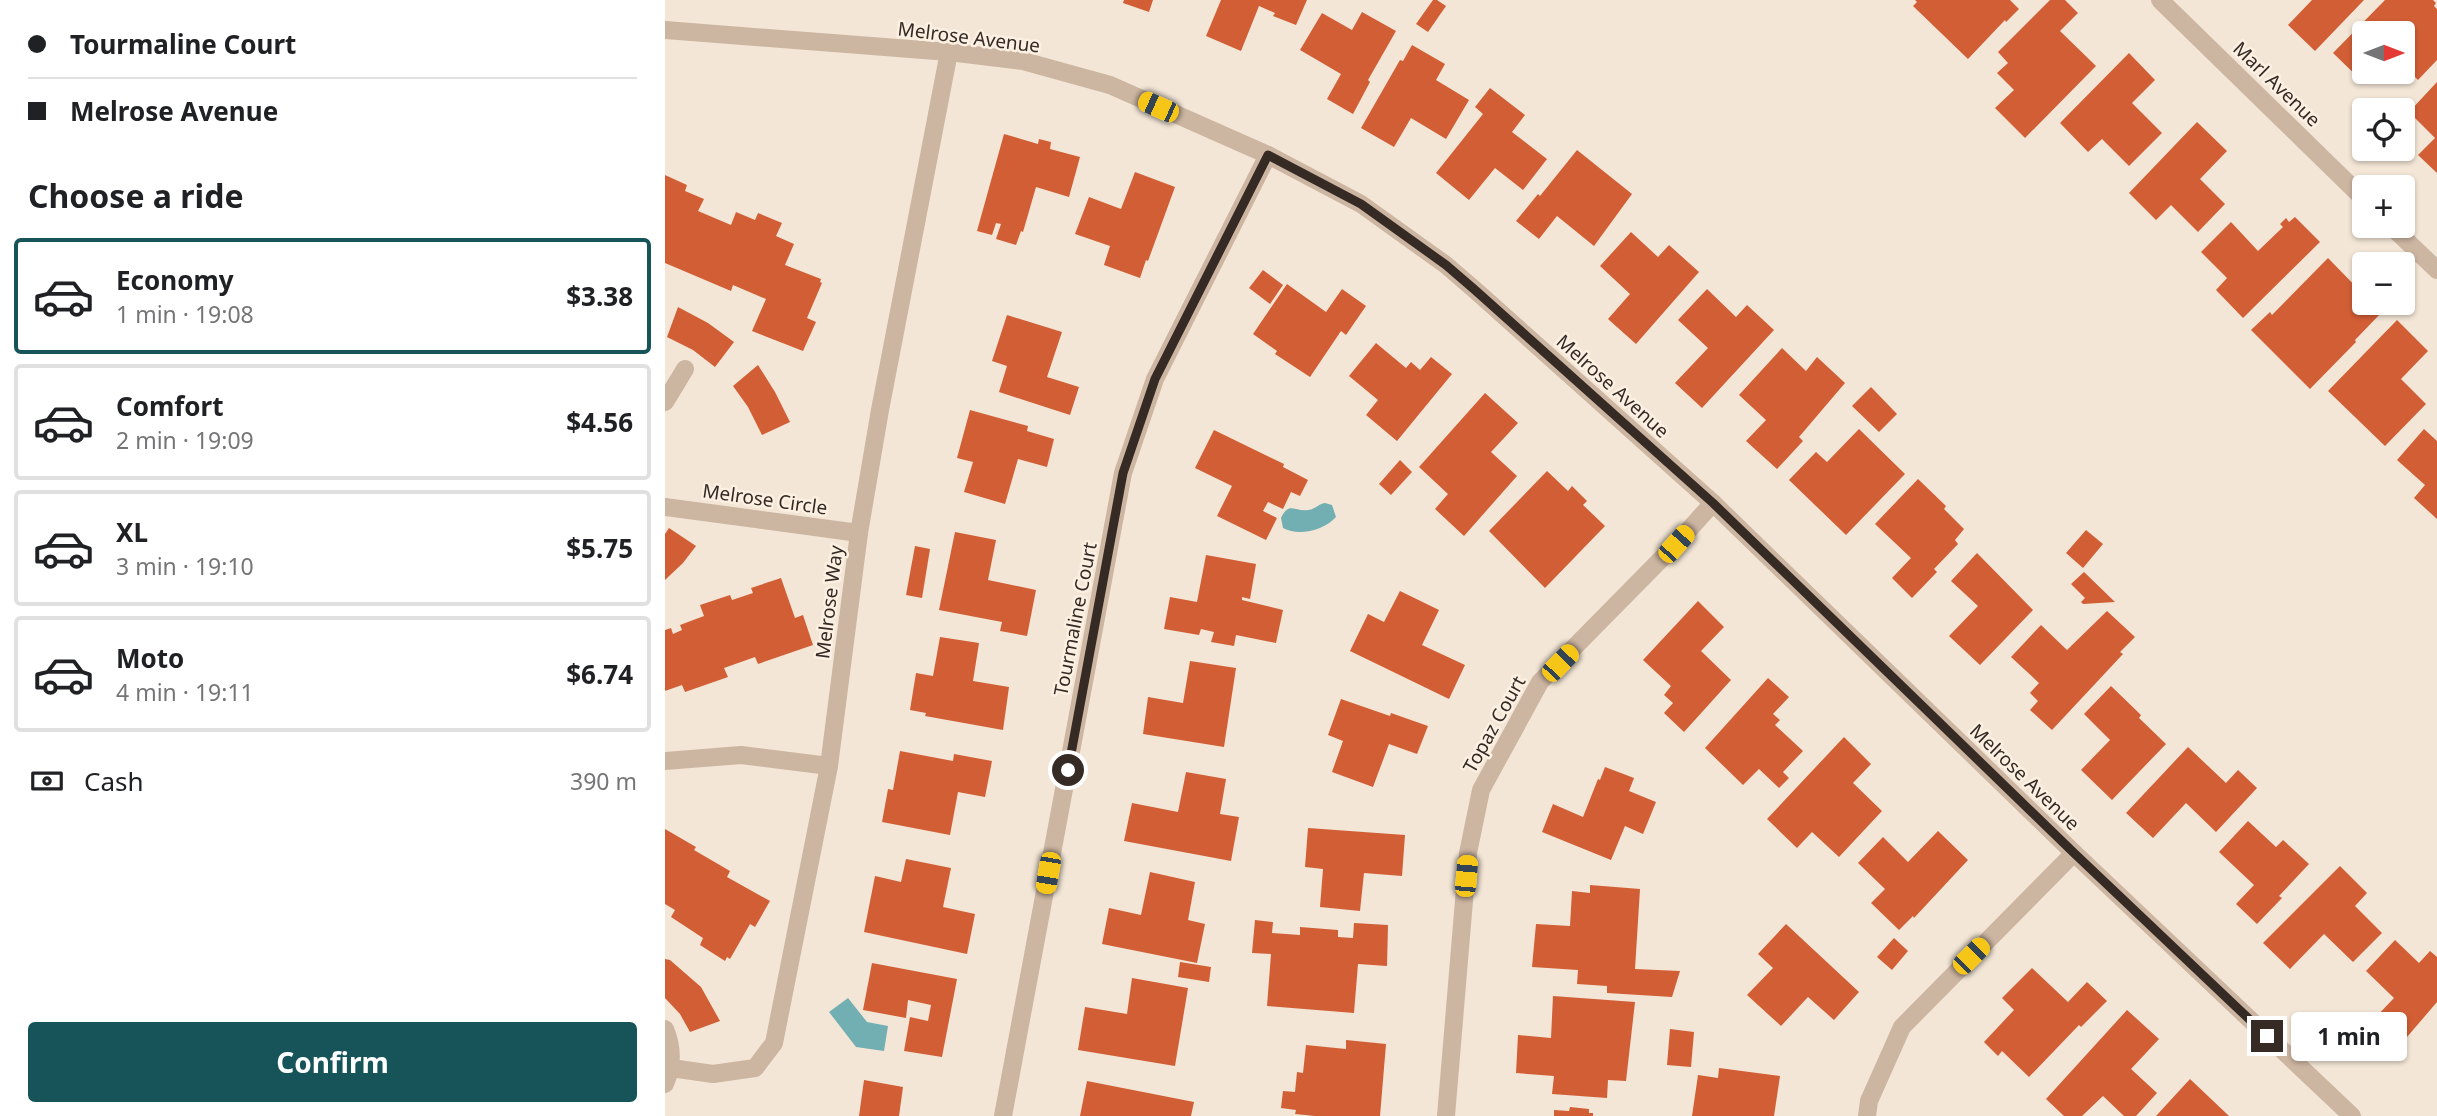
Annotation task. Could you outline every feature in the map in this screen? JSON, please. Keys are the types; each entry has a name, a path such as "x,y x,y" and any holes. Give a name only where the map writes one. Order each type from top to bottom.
{"street":[{"name":"Marl Avenue","path":"2160,0 2352,187"},
{"name":"Melrose Avenue","path":"665,30 949,52 1023,61 1111,85 1268,155 1361,204 1446,265 1713,503 2074,853 2352,1116"},
{"name":"Melrose Way","path":"668,1076 713,1074 755,1068 774,1043 829,765 859,533 949,52"},
{"name":"Tourmaline Court","path":"1003,1116 1123,473 1155,379 1268,155"},
{"path":"2404,238 2437,270"},
{"path":"665,402 685,369"},
{"name":"Topaz Court","path":"1446,1116 1468,853 1481,790 1540,682 1713,503"},
{"name":"Melrose Circle","path":"665,507 859,533"},
{"path":"665,761 741,755 829,765"},
{"path":"1867,1116 1868,1101 1902,1027 2074,853"},
{"path":"665,1029 671,1049 668,1076"}],"water":[{"path":"1325,503 1332,505 1336,517 1331,522 1304,532 1283,528 1281,518 1287,510 1310,510"},
{"path":"848,998 867,1022 888,1026 884,1051 856,1047 829,1012"}],"building":[{"path":"1124,0 1153,0 1149,12 1123,3"},
{"path":"1221,0 1307,0 1296,25 1273,16 1275,13 1259,6 1241,51 1206,36"},
{"path":"1433,0 1446,6 1428,32 1416,24"},
{"path":"1915,0 2010,0 2019,9 1968,59 1913,6 1917,2"},
{"path":"2050,0 2065,0 2078,13 2060,31 2096,66 2025,138 1995,108 2014,90 1997,73 2008,63 1998,52"},
{"path":"2312,0 2364,0 2315,51 2288,25"},
{"path":"2385,0 2433,0 2437,9 2437,60 2418,80 2415,77 2415,21 2364,21"},
{"path":"1362,12 1396,31 1368,80 1370,82 1353,114 1327,99 1341,74 1300,50 1322,13 1352,30"},
{"path":"2352,34 2352,71 2333,53"},
{"path":"1412,45 1445,64 1436,80 1469,100 1446,139 1411,118 1394,147 1361,128 1400,60 1403,61"},
{"path":"2129,53 2155,80 2132,103 2162,133 2129,166 2102,139 2088,152 2060,123"},
{"path":"2437,82 2437,173 2418,155 2435,138 2415,118 2415,106"},
{"path":"1490,88 1525,115 1512,132 1547,159 1523,190 1495,168 1469,200 1436,173 1483,114 1475,107"},
{"path":"2197,122 2227,151 2200,179 2225,204 2198,232 2171,205 2156,220 2129,193"},
{"path":"1004,134 1038,144 1039,139 1051,142 1050,149 1080,157 1069,197 1036,187 1023,232 1021,231 1016,245 996,239 1001,224 996,223 992,235 977,231"},
{"path":"1577,150 1632,194 1594,246 1557,216 1539,239 1516,221"},
{"path":"1135,172 1175,187 1140,278 1104,265 1110,246 1075,234 1089,197 1121,209"},
{"path":"665,175 687,185 685,191 704,199 698,211 731,225 736,212 755,220 758,213 782,223 776,236 794,244 785,265 821,279 822,283 807,318 816,322 803,351 752,331 766,299 733,285 731,291 665,263"},
{"path":"2295,217 2320,242 2243,318 2216,290 2227,278 2201,252 2231,222 2258,251 2283,227 2280,224 2286,218 2289,222"},
{"path":"1631,232 1658,257 1669,245 1699,272 1636,344 1608,319 1630,294 1600,266"},
{"path":"2328,258 2352,283 2352,315 2379,315 2310,389 2251,330 2270,312 2272,315"},
{"path":"1263,270 1283,285 1270,304 1249,288"},
{"path":"1287,284 1326,312 1342,289 1366,306 1346,335 1341,331 1310,377 1275,354 1277,351 1253,334"},
{"path":"1707,289 1736,317 1747,305 1774,330 1702,408 1675,383 1708,348 1678,320"},
{"path":"678,307 708,323 734,342 715,367 693,350 667,337"},
{"path":"1007,315 1062,332 1047,377 1079,387 1070,415 999,392 1007,366 992,361"},
{"path":"2397,320 2428,351 2401,379 2426,404 2385,446 2328,391"},
{"path":"1376,343 1406,368 1411,362 1420,370 1431,357 1452,374 1397,441 1366,415 1378,400 1349,376"},
{"path":"1782,348 1806,371 1817,357 1845,383 1799,437 1803,441 1777,469 1746,441 1766,420 1739,395"},
{"path":"758,365 790,422 762,435 748,407 733,386"},
{"path":"1871,387 1897,414 1879,432 1852,406"},
{"path":"1485,393 1518,423 1491,452 1517,476 1464,536 1435,509 1448,494 1419,467"},
{"path":"970,410 1028,426 1027,431 1054,439 1047,467 1018,459 1005,504 964,492 973,462 957,458"},
{"path":"1859,429 1905,474 1846,535 1789,480 1816,452 1827,462"},
{"path":"2424,429 2437,441 2437,519 2414,498 2425,485 2397,460"},
{"path":"1214,430 1284,464 1283,467 1308,480 1300,496 1291,492 1283,509 1268,502 1263,511 1277,518 1266,540 1217,516 1232,486 1195,468"},
{"path":"1400,460 1412,472 1391,495 1379,484"},
{"path":"1547,471 1568,491 1572,486 1587,501 1583,505 1605,526 1545,588 1489,531"},
{"path":"1918,479 1946,506 1944,509 1964,529 1955,540 1958,544 1934,569 1937,572 1912,598 1892,578 1911,558 1875,524"},
{"path":"669,528 696,546 665,580 665,534"},
{"path":"2086,530 2103,544 2083,568 2066,553"},
{"path":"955,532 996,540 988,580 1036,590 1027,636 1000,631 1002,622 939,610"},
{"path":"915,546 930,549 922,598 906,595"},
{"path":"1977,553 2033,610 1980,665 1949,636 1978,606 1951,581"},
{"path":"1206,555 1256,564 1250,599 1242,597 1242,600 1283,610 1276,643 1236,635 1234,646 1211,642 1214,632 1201,629 1199,635 1164,629 1170,597 1197,602"},
{"path":"2084,572 2115,602 2083,604 2081,602 2085,598 2071,584"},
{"path":"781,578 795,618 803,615 813,645 758,664 755,657 724,668 728,677 685,692 682,685 665,691 665,630 671,628 673,634 682,630 680,625 704,616 700,605 730,595 732,600 753,593 751,588"},
{"path":"1400,591 1439,610 1422,645 1465,665 1449,699 1350,651 1368,614 1384,622"},
{"path":"1698,601 1724,627 1701,651 1731,680 1684,732 1664,713 1673,703 1664,695 1671,686 1643,660"},
{"path":"2107,611 2135,637 2120,652 2123,654 2052,730 2030,710 2038,701 2030,693 2039,683 2011,657 2041,625 2067,650"},
{"path":"940,637 979,643 973,681 1009,687 1003,730 925,716 926,713 910,710 916,673 933,676"},
{"path":"1190,661 1236,668 1224,747 1143,734 1148,697 1183,703"},
{"path":"1768,678 1789,697 1773,714 1780,720 1775,725 1803,751 1783,772 1789,778 1779,788 1759,769 1743,785 1705,748"},
{"path":"2111,686 2166,744 2112,800 2081,770 2110,740 2084,714"},
{"path":"1341,699 1428,726 1417,754 1389,744 1373,787 1332,772 1343,741 1328,735"},
{"path":"1844,737 1871,764 1853,783 1882,811 1839,857 1812,832 1797,848 1767,819"},
{"path":"2188,747 2226,783 2238,770 2257,788 2216,832 2186,803 2153,838 2126,813"},
{"path":"900,751 953,761 954,754 992,761 985,797 958,792 950,835 882,822 888,789 893,790"},
{"path":"1605,767 1634,778 1629,791 1656,802 1643,834 1625,826 1611,860 1542,832 1553,804 1583,817"},
{"path":"1186,772 1226,779 1220,814 1239,817 1231,861 1124,841 1132,803 1178,812"},
{"path":"2248,821 2276,847 2283,840 2309,864 2257,924 2236,904 2254,885 2219,852"},
{"path":"1308,828 1405,835 1402,876 1364,873 1360,911 1320,907 1323,869 1305,867"},
{"path":"665,829 730,871 727,877 770,901 755,927 750,924 730,959 727,957 725,961 700,945 703,938 671,917 675,910 665,904"},
{"path":"1938,831 1968,860 1914,918 1913,916 1899,930 1871,903 1885,889 1858,863 1883,837 1908,862"},
{"path":"906,859 951,868 943,907 975,914 967,954 864,932 875,876 901,882"},
{"path":"2340,866 2367,893 2355,906 2382,933 2353,962 2324,934 2290,969 2263,943"},
{"path":"1150,872 1195,882 1188,920 1205,924 1197,963 1102,944 1109,908 1141,915"},
{"path":"1590,885 1640,889 1635,969 1680,971 1672,997 1607,993 1607,986 1577,984 1578,970 1532,967 1536,924 1570,926 1572,891 1590,893"},
{"path":"1255,920 1273,922 1272,933 1300,935 1300,927 1338,930 1338,937 1353,938 1354,923 1388,925 1387,966 1358,964 1354,1013 1267,1006 1271,954 1252,953"},
{"path":"1786,924 1859,992 1834,1020 1808,997 1781,1026 1747,995 1773,968 1758,954"},
{"path":"1894,938 1908,951 1892,970 1877,957"},
{"path":"2395,940 2419,963 2430,951 2437,957 2437,1002 2401,1044 2374,1019 2394,998 2366,971"},
{"path":"665,959 670,960 701,987 720,1021 690,1032 680,1014 665,998"},
{"path":"1180,962 1211,967 1209,982 1178,977"},
{"path":"872,963 957,979 942,1057 904,1051 910,1017 928,1021 931,1005 908,1000 906,1018 863,1010"},
{"path":"2032,968 2068,1002 2087,982 2107,1001 2081,1027 2079,1025 2029,1077 2002,1051 1998,1056 1984,1042 2014,1010 2002,998"},
{"path":"1132,978 1188,988 1175,1066 1078,1050 1085,1007 1127,1014"},
{"path":"1553,996 1635,1002 1626,1081 1608,1080 1607,1098 1552,1094 1554,1076 1516,1073 1518,1035 1551,1038"},
{"path":"2127,1010 2159,1039 2131,1069 2157,1093 2136,1116 2124,1116 2103,1096 2082,1116 2064,1116 2046,1099"},
{"path":"1670,1029 1694,1032 1691,1067 1667,1065"},
{"path":"1346,1040 1386,1044 1380,1116 1315,1116 1295,1114 1296,1110 1281,1108 1283,1091 1295,1092 1297,1072 1303,1073 1306,1045 1346,1049"},
{"path":"1719,1068 1780,1076 1774,1116 1692,1116 1698,1075 1718,1078"},
{"path":"2190,1079 2229,1116 2156,1116"},
{"path":"864,1080 903,1087 899,1116 859,1116"},
{"path":"1087,1081 1194,1102 1191,1116 1080,1116"},
{"path":"1570,1107 1589,1109 1593,1116 1554,1116 1554,1110 1569,1111"}],"route":[{"path":"1068,770 1123,473 1155,379 1268,155 1361,204 1446,265 1475,290 1713,503 2267,1036"}]}
